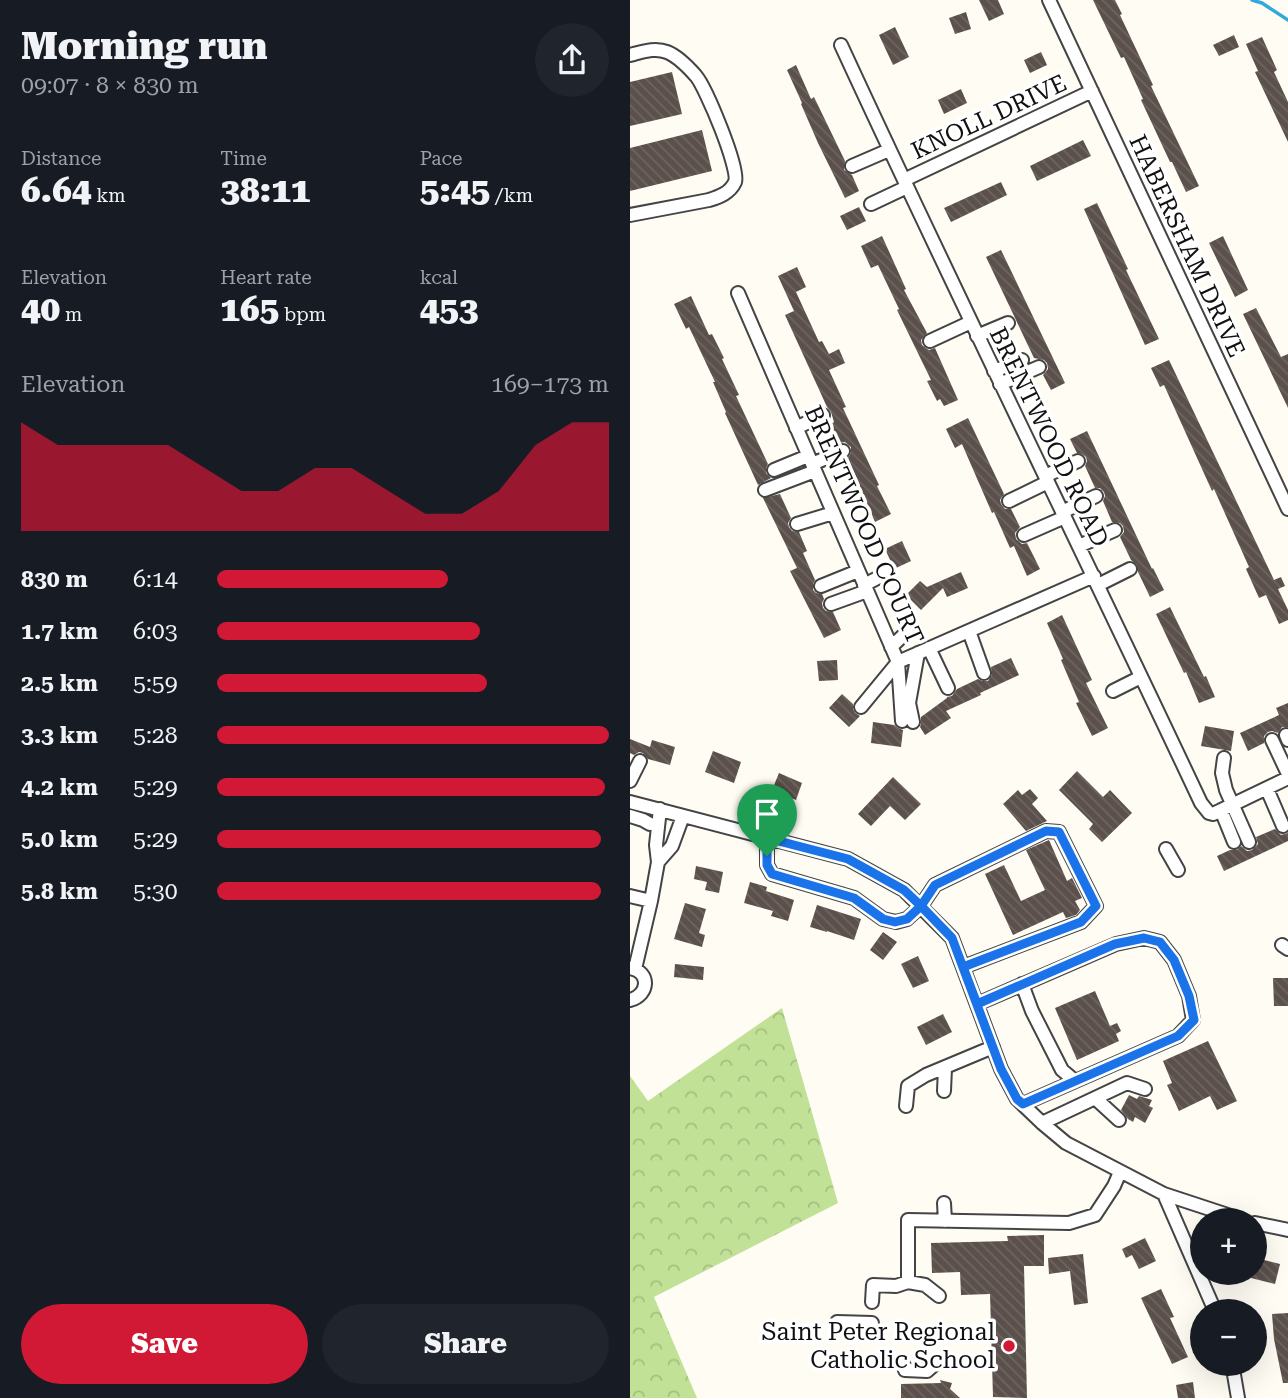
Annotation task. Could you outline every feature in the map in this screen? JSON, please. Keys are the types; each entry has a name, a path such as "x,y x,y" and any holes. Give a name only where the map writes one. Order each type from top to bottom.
{"street":[{"name":"HABERSHAM DRIVE","path":"1049,0 1288,509"},
{"name":"BRENTWOOD ROAD","path":"841,44 993,371 1201,803 1213,814 1231,806"},
{"path":"630,55 655,50 670,52 698,78 722,132 736,175 729,190 720,196 630,215"},
{"name":"KNOLL DRIVE","path":"872,204 905,183 1092,91"},
{"path":"852,166 889,150"},
{"name":"BRENTWOOD COURT","path":"738,293 898,662 969,631 1130,569"},
{"path":"930,341 971,323"},
{"path":"977,336 1007,323"},
{"path":"993,371 1023,360"},
{"path":"1000,384 1039,367"},
{"path":"796,428 824,415"},
{"path":"765,490 812,463 843,451"},
{"path":"1009,501 1078,461"},
{"path":"774,470 812,463"},
{"path":"1024,535 1096,496"},
{"path":"797,524 833,513"},
{"path":"1079,546 1115,530"},
{"path":"821,586 858,571"},
{"path":"831,604 865,588 890,572"},
{"path":"891,647 909,630"},
{"path":"969,631 984,673"},
{"path":"924,651 948,688"},
{"path":"898,662 908,722 908,703 924,651"},
{"path":"861,707 898,662"},
{"path":"1113,691 1141,677"},
{"path":"1231,806 1288,776 1272,740"},
{"path":"1224,758 1222,772 1226,790 1249,842"},
{"path":"630,781 640,761"},
{"path":"1266,789 1283,826"},
{"path":"630,802 848,859 904,890 952,938 1001,1069 1017,1099 1066,1143 1164,1194 1207,1208"},
{"path":"1231,806 1234,842"},
{"path":"648,846 650,824 660,810"},
{"path":"630,1000 642,995 646,985 643,975 633,968 645,930 658,862 656,845 660,810"},
{"path":"630,816 650,824"},
{"path":"658,862 672,846 683,816"},
{"path":"767,838 767,865 772,874 854,898 883,919 895,922 907,919 921,906 935,885 1046,831 1059,832 1099,907 1081,922 963,967"},
{"path":"1166,849 1178,870"},
{"path":"630,896 651,901"},
{"path":"630,930 645,930"},
{"path":"977,1004 1115,944 1144,938 1160,942 1174,960 1189,996 1194,1020 1178,1036 1023,1104"},
{"path":"1023,984 1032,1011 1062,1070 1075,1081"},
{"path":"906,1106 908,1086 993,1047"},
{"path":"944,1091 945,1068"},
{"path":"1042,1123 1127,1083 1145,1089"},
{"path":"1095,1098 1119,1120"},
{"path":"908,1282 908,1220 1069,1223 1094,1215 1114,1186 1120,1172"},
{"path":"1164,1194 1210,1299"},
{"path":"944,1203 945,1221"},
{"path":"1267,1226 1288,1230"},
{"path":"872,1302 873,1285 896,1286 908,1282 925,1284 939,1296"},
{"path":"837,1322 872,1324"},
{"path":"902,1361 905,1370 927,1371 936,1363"},
{"path":"1234,1376 1238,1398"}],"green space":[{"path":"782,1008 838,1203 654,1297 697,1398 630,1398 630,1076 648,1101"}],"building":[{"path":"979,0 998,0 1004,14 989,21"},
{"path":"1093,0 1115,0 1153,85 1151,86 1199,186 1186,192 1141,100 1143,99 1124,57 1121,58"},
{"path":"966,12 971,29 955,34 949,18"},
{"path":"895,27 909,57 893,65 879,35"},
{"path":"1234,35 1239,47 1219,56 1213,45"},
{"path":"1262,37 1288,102 1288,142 1255,72 1258,71 1246,44"},
{"path":"1041,52 1047,65 1030,73 1024,60"},
{"path":"796,65 845,161 844,170 852,175 859,191 845,198 787,70"},
{"path":"672,72 682,114 630,126 630,82"},
{"path":"961,89 967,103 944,114 938,100"},
{"path":"702,130 712,171 630,191 630,148"},
{"path":"1083,140 1091,156 1037,181 1030,166"},
{"path":"1001,182 1007,195 951,222 944,208"},
{"path":"1097,203 1159,339 1145,345 1084,209"},
{"path":"859,207 866,221 847,230 840,216"},
{"path":"882,236 906,289 904,290 927,333 921,340 922,345 929,350 935,348 958,400 944,406 940,399 937,401 927,381 931,380 878,265 871,268 861,246"},
{"path":"1223,236 1248,290 1235,297 1209,243"},
{"path":"1001,250 1065,383 1051,390 1043,375 1048,369 1047,363 1034,358 986,257"},
{"path":"797,267 806,287 796,292 819,342 822,341 829,354 839,349 845,363 829,370 846,407 843,408 891,514 875,522 848,458 851,447 845,442 840,443 831,424 834,422 831,412 785,315 794,311 778,276"},
{"path":"691,296 709,335 712,334 724,358 722,359 739,395 736,396 768,464 766,473 771,478 758,485 725,413 715,382 689,327 686,329 674,304"},
{"path":"1256,308 1281,357 1288,354 1288,408 1243,314"},
{"path":"1169,360 1274,580 1281,577 1285,586 1278,589 1288,610 1288,620 1279,624 1266,595 1259,598 1246,569 1249,567 1214,489 1212,491 1164,385 1160,387 1151,368"},
{"path":"968,418 1004,494 1000,500 1001,504 1005,509 1011,509 1020,527 1015,533 1016,539 1022,544 1027,543 1040,569 1027,576 1014,546 1010,548 994,512 992,513 962,444 955,448 946,429"},
{"path":"1087,431 1164,590 1150,597 1137,565 1131,560 1120,537 1124,532 1123,526 1112,522 1103,501 1104,492 1095,488 1085,466 1086,457 1077,453 1070,439"},
{"path":"780,494 791,518 789,527 792,531 799,532 807,551 803,553 815,580 813,590 822,594 823,608 833,612 841,630 824,638 790,571 797,568 763,498"},
{"path":"902,541 911,561 896,568 885,549"},
{"path":"961,572 968,588 947,597 943,588 921,610 906,595 920,581 927,587"},
{"path":"1170,607 1215,697 1199,703 1186,672 1184,673 1156,614"},
{"path":"1062,615 1092,680 1086,683 1108,728 1092,736 1076,703 1079,702 1047,623"},
{"path":"1011,658 1019,675 946,711 951,718 925,735 920,727 921,717 952,696 957,689 978,679 988,681 992,675 991,667"},
{"path":"837,660 838,680 819,681 817,661"},
{"path":"842,694 853,704 855,713 860,716 849,727 829,708"},
{"path":"1288,703 1288,727 1282,727 1278,733 1268,732 1264,736 1264,743 1248,751 1240,733 1279,715 1276,708"},
{"path":"873,722 894,725 903,730 901,747 871,743"},
{"path":"1205,726 1234,731 1231,751 1201,746"},
{"path":"630,739 650,747 652,740 675,747 670,765 648,759 643,753 630,753"},
{"path":"713,751 741,762 734,783 705,772"},
{"path":"1077,771 1103,797 1110,790 1132,813 1102,842 1089,829 1093,824 1059,790"},
{"path":"779,773 802,783 796,800 772,790"},
{"path":"893,777 921,804 905,820 890,806 871,826 858,814"},
{"path":"1030,789 1038,798 1032,804 1047,821 1026,831 1003,804 1018,790 1022,795"},
{"path":"1275,829 1281,835 1288,833 1288,841 1224,871 1217,856 1237,850 1241,846 1247,851 1252,850 1258,844 1256,837"},
{"path":"1049,840 1067,881 1072,878 1082,898 1075,901 1080,910 1076,915 1066,918 1063,912 1013,935 985,874 1004,865 1021,901 1045,890 1026,850"},
{"path":"696,866 723,872 719,893 705,890 707,882 694,879"},
{"path":"750,882 767,887 766,891 794,900 788,921 771,916 773,911 744,903"},
{"path":"685,903 706,909 699,933 705,935 702,947 674,939"},
{"path":"817,905 861,919 854,940 810,927"},
{"path":"883,932 897,942 883,960 870,950"},
{"path":"918,956 929,981 913,988 901,964"},
{"path":"675,964 704,967 703,980 674,977"},
{"path":"1273,978 1288,978 1288,1006 1274,1006"},
{"path":"1095,991 1110,1026 1117,1023 1121,1031 1116,1034 1119,1041 1077,1060 1055,1008"},
{"path":"943,1014 952,1032 926,1045 917,1027"},
{"path":"1208,1041 1237,1101 1217,1110 1210,1096 1179,1111 1167,1085 1172,1083 1163,1061"},
{"path":"1129,1095 1137,1099 1139,1096 1152,1100 1149,1106 1153,1108 1145,1123 1135,1117 1133,1122 1121,1110"},
{"name":"Saint Peter Regional Catholic School","path":"1044,1235 1044,1266 1024,1266 1027,1398 993,1397 990,1294 961,1295 960,1272 932,1273 931,1243 1008,1241 1007,1236"},
{"path":"1145,1238 1156,1261 1139,1269 1132,1255 1126,1258 1122,1249"},
{"path":"1083,1254 1088,1303 1074,1305 1070,1271 1049,1274 1048,1258"},
{"path":"1267,1261 1280,1264 1275,1284 1267,1282"},
{"path":"1161,1289 1174,1317 1170,1318 1188,1357 1172,1364 1141,1298"},
{"path":"1288,1313 1288,1383 1283,1383 1272,1314"},
{"path":"940,1380 952,1383 950,1389 960,1398 901,1398 901,1384 941,1383"},
{"path":"1193,1382 1195,1398 1178,1398 1176,1385"}],"waterway":[{"path":"1252,0 1262,3 1288,20"}],"place":[{"name":"Saint Peter Regional Catholic School","path":"1009,1346"}],"route":[{"path":"767,856 767,838 848,859 904,890 921,906 935,885 1046,831 1059,832 1096,906 1081,922 963,967 977,1004 1115,944 1144,938 1160,942 1174,960 1189,996 1194,1020 1178,1036 1023,1104 1017,1099 1001,1069 952,938 921,906 907,919 895,922 883,919 854,898 772,874 767,865 767,856"}]}
